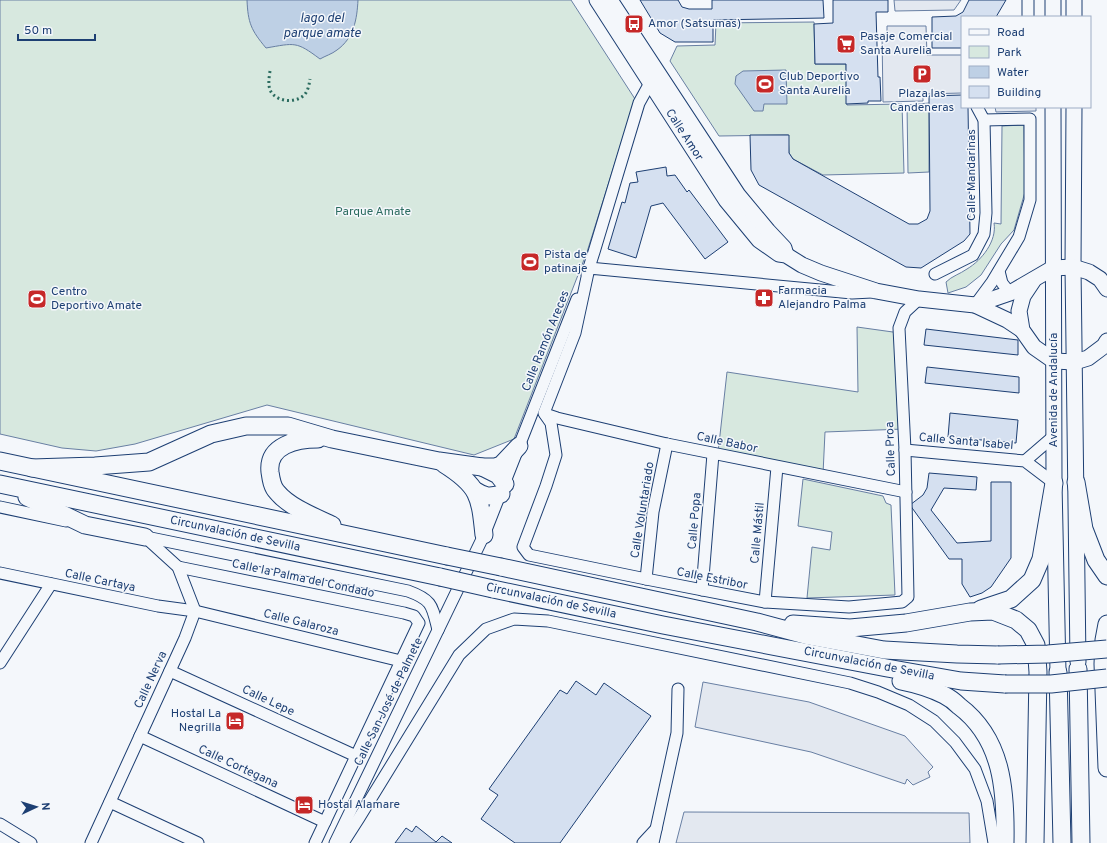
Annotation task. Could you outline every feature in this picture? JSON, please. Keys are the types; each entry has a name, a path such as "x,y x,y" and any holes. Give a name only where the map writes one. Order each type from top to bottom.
{"highway":[{"path":"32,468 95,466 149,462 211,434 246,426 288,426 332,439 439,461 482,467 495,467 501,465 519,446"},
{"path":"332,439 307,439 289,442 272,456 269,467 271,480 276,492 302,510 359,538"},
{"name":"Circunvalación de Sevilla","path":"0,461 757,622 809,636 884,650 998,655 1048,654 1107,649"},
{"path":"439,461 462,475 476,491 483,496 491,497 503,489 498,475 482,467"},
{"path":"1076,482 1084,529 1096,560 1107,576"},
{"path":"970,612 1011,599 1032,580 1041,559 1054,483"},
{"path":"0,485 85,526 145,537"},
{"name":"Circunvalación de Sevilla","path":"0,485 663,625 961,681 1005,684 1051,684 1107,678"},
{"path":"476,491 481,508 484,535"},
{"path":"757,622 850,628 906,623 970,612 994,611 1016,620 1028,630 1036,645 1038,711 1035,843"},
{"path":"1107,624 1104,640 1104,710 1107,768"},
{"path":"663,625 918,685 946,696 971,714 992,744 999,767 1004,792 1005,843"},
{"path":"1078,669 1081,843"},
{"path":"1058,672 1062,843"},
{"path":"1050,843 1054,753 1059,708"},
{"path":"1079,745 1090,843"}],"main road":[{"name":"Calle Amor","path":"597,0 738,195 784,248 786,255 802,265 821,273 876,291 919,299 975,306 1007,320 1022,330"},
{"name":"Calle Amor","path":"610,0 655,79"},
{"path":"1053,0 1053,16"},
{"path":"1074,0 1074,16"},
{"name":"Avenida de Andalucía","path":"1053,108 1054,483 1058,672"},
{"name":"Avenida de Andalucía","path":"1074,108 1073,267 1078,669"},
{"path":"1054,268 1073,267 1089,272 1100,279 1107,289"},
{"name":"Calle Amor","path":"975,306 1010,293 1054,268"},
{"path":"1033,281 1023,296 1019,311 1022,330 1034,347 1054,361 1075,362 1088,358 1104,346 1107,341"}],"street":[{"path":"1028,0 1028,16"},
{"name":"Calle Ramón Areces","path":"466,572 484,535 503,489 589,268 640,103 655,79"},
{"name":"Calle Mandarinas","path":"935,274 973,255 984,234 986,213 984,120 978,108"},
{"name":"Calle Mandarinas","path":"984,120 1030,119 1030,200 1019,237 999,270"},
{"name":"Calle Amor","path":"789,287 806,281 808,274 802,265"},
{"path":"544,413 575,333 589,268"},
{"name":"Calle Amor","path":"589,268 852,293 876,291"},
{"path":"999,270 1002,282 1010,293"},
{"path":"975,306 999,270"},
{"name":"Calle Proa","path":"902,602 908,597 905,450 899,328 905,312 919,299"},
{"name":"Calle Babor","path":"544,413 557,418 667,444 906,492"},
{"name":"Calle Estribor","path":"544,413 551,423 556,455 523,547 529,555 646,580 765,602 849,607 902,602"},
{"name":"Calle Santa Isabel","path":"1025,460 1054,436"},
{"name":"Calle Voluntariado","path":"646,580 653,512 667,444"},
{"name":"Calle Santa Isabel","path":"905,450 1025,460 1054,483"},
{"name":"Calle Popa","path":"702,590 713,454"},
{"name":"Calle Mástil","path":"765,602 777,467"},
{"path":"0,507 85,526"},
{"path":"145,537 178,567 195,611"},
{"path":"145,537 408,591 422,596 432,606 438,630"},
{"name":"Calle la Palma del Condado","path":"178,567 404,613 414,616 419,623"},
{"name":"Calle San José de Palmete","path":"335,843 466,572"},
{"name":"Calle Cartaya","path":"0,573 158,606 195,611"},
{"path":"0,663 52,584"},
{"name":"Calle Galaroza","path":"195,611 401,661"},
{"name":"Calle Nerva","path":"91,843 185,638 195,611"},
{"path":"342,843 359,818 459,655 486,629 514,619 548,621 850,683 878,692 909,705 934,721 956,742 975,769 987,801 994,843"},
{"name":"Calle San José de Palmete","path":"315,843 419,623"},
{"name":"Calle Lepe","path":"170,670 356,756"},
{"path":"653,843 677,733 678,688"},
{"name":"Calle Cortegana","path":"140,736 327,817"},
{"path":"110,802 198,843"},
{"path":"327,817 352,808"},
{"path":"0,824 31,843"},
{"path":"643,843 657,828"},
{"path":"657,828 662,843"}],"green space":[{"name":"Parque Amate","path":"0,0 571,0 635,99 587,252 514,439 474,455 267,405 135,444 96,451 62,448 0,434"},
{"name":"Club Deportivo Santa Aurelia","path":"814,22 815,64 846,64 847,105 902,104 904,173 823,175 793,159 789,153 788,135 719,136 670,61 677,46 715,45 716,23"},
{"path":"929,103 929,172 908,173 907,105"},
{"path":"1024,125 1025,192 1014,230 1001,244 981,275 966,287 948,293 946,282 978,261 991,243 994,223 1001,224 1002,126"},
{"path":"857,327 900,333 904,429 825,432 823,474 718,453 727,372 858,392"},
{"path":"803,479 883,496 886,503 891,505 895,595 807,598 812,547 830,550 832,532 798,526"}],"shaded area":[{"path":"894,0 961,0 954,10 895,11"},
{"name":"Plaza las Candeneras","path":"887,26 926,26 927,55 961,55 961,93 923,94 923,101 883,102 882,34 887,34"},
{"path":"995,108 1036,108 1036,111 996,112"},
{"path":"703,682 809,702 905,736 933,767 928,772 930,777 913,785 907,779 905,784 811,752 695,727"},
{"path":"684,812 969,813 970,843 676,843"}],"water":[{"name":"lago del parque amate","path":"247,0 358,0 357,14 351,34 343,45 320,59 300,46 283,45 266,48 257,36 249,21"},
{"path":"786,70 787,104 764,104 763,111 754,111 735,84 736,76 743,71"}],"building":[{"path":"640,0 678,0 682,7 689,9 712,9 712,0 823,0 824,18 713,20 713,42 675,42 660,33"},
{"name":"Pasaje Comercial Santa Aurelia","path":"833,0 888,0 888,12 876,12 878,77 880,77 881,101 846,104 846,64 815,64 814,24 833,23"},
{"path":"969,0 1006,0 997,16 961,16 961,48 932,48 932,17 956,16 963,12"},
{"path":"961,95 961,108 968,108 970,234 964,241 921,268 906,267 759,185 751,170 750,135 789,135 789,153 793,159 909,224 918,224 927,219 930,211 929,96"},
{"path":"666,167 667,176 675,175 687,192 689,190 728,242 705,259 663,203 651,206 636,258 608,249 622,202 625,203 630,183 638,182 636,172"},
{"path":"926,329 1018,340 1018,355 924,345"},
{"path":"927,367 1019,377 1019,393 925,383"},
{"path":"950,413 1018,420 1016,443 948,437"},
{"path":"929,473 977,477 976,490 944,488 931,510 957,543 991,541 991,482 1011,482 1011,558 991,587 982,593 970,597 962,584 962,559 949,559 910,505 923,495 927,488"},
{"path":"576,681 596,695 604,683 651,716 560,843 515,843 481,819 498,795 489,789 560,690 567,694"},
{"path":"416,826 436,842 442,836 452,843 395,843 406,828 412,832"}],"hedge":[{"path":"270,71 269,83 272,94 280,99 289,101 299,98 305,94 309,86 310,79"}],"place":[{"name":"Amor (Satsumas)","path":"634,24"},
{"name":"Pasaje Comercial Santa Aurelia","path":"846,44"},
{"name":"Plaza las Candeneras","path":"922,74"},
{"name":"Club Deportivo Santa Aurelia","path":"765,84"},
{"name":"Pista de patinaje","path":"530,262"},
{"name":"Farmacia Alejandro Palma","path":"764,298"},
{"name":"Centro Deportivo Amate","path":"37,299"},
{"name":"Hostal La Negrilla","path":"235,721"},
{"name":"Hostal Alamare","path":"304,805"}]}
